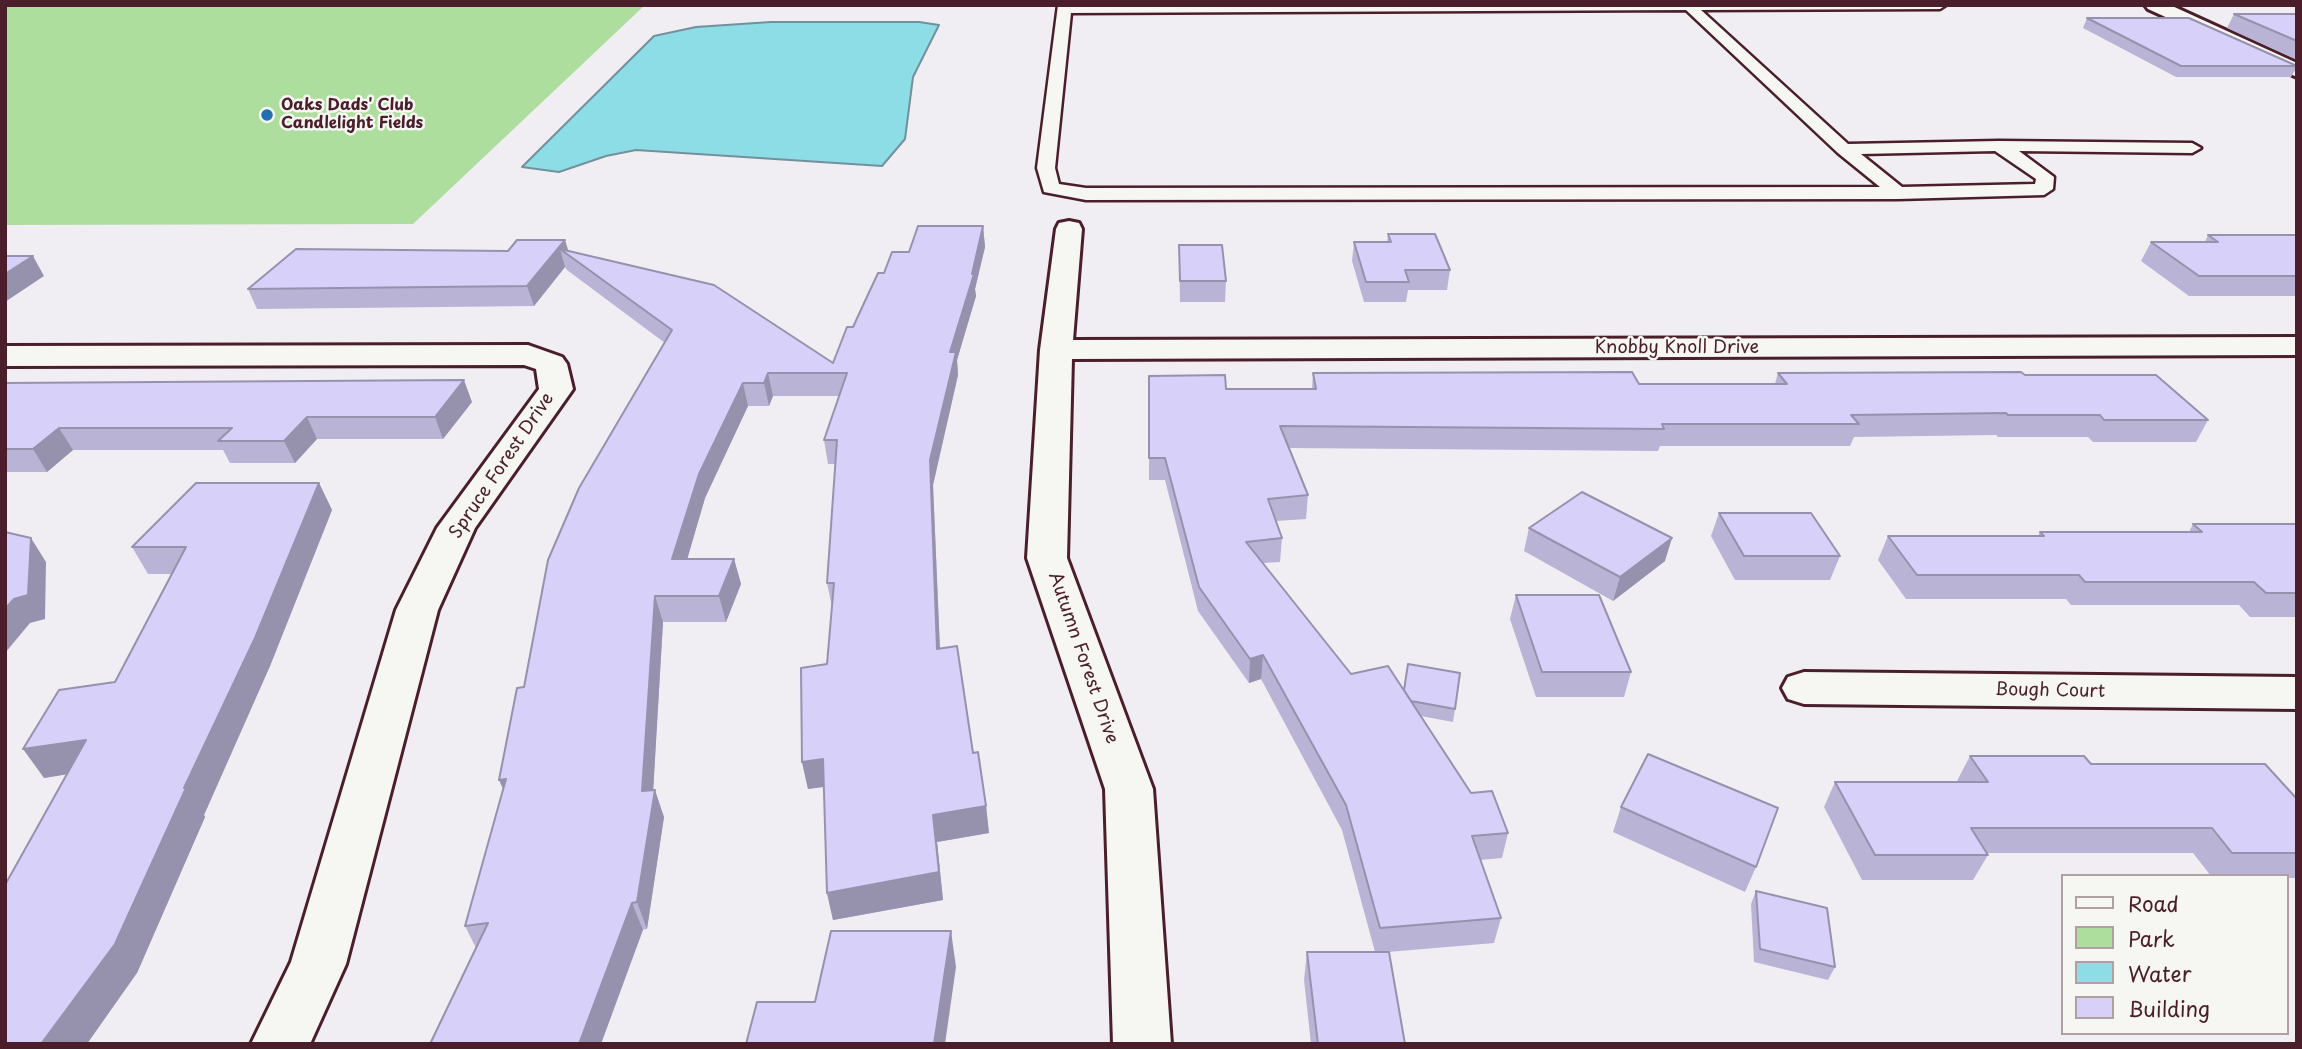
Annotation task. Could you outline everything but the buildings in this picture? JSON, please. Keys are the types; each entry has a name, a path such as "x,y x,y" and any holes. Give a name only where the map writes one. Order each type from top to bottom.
{"street":[{"path":"2154,5 2297,71"},
{"name":"Autumn Forest Drive","path":"1069,229 1056,350 1047,558 1129,789 1142,1044"},
{"name":"Knobby Knoll Drive","path":"1056,350 2297,346"},
{"name":"Spruce Forest Drive","path":"5,356 528,355 551,364 556,389 456,528 417,610 318,964 280,1044"},
{"name":"Bough Court","path":"1804,688 2297,693"}],"lane":[{"path":"1940,5 1065,7 1046,168 1051,188 1086,194 1899,193 2044,189 2045,177 1999,146"},
{"path":"1688,6 1844,149 1899,193"},
{"path":"1844,149 1999,146 2192,148"}],"green space":[{"name":"Oaks Dads' Club Candlelight Fields","path":"5,5 645,5 413,224 5,225"}],"water":[{"path":"771,22 919,22 939,25 913,77 905,139 882,166 636,150 606,156 559,172 522,167 654,36 696,27"}],"place":[{"name":"Oaks Dads' Club Candlelight Fields","path":"267,115"}]}
